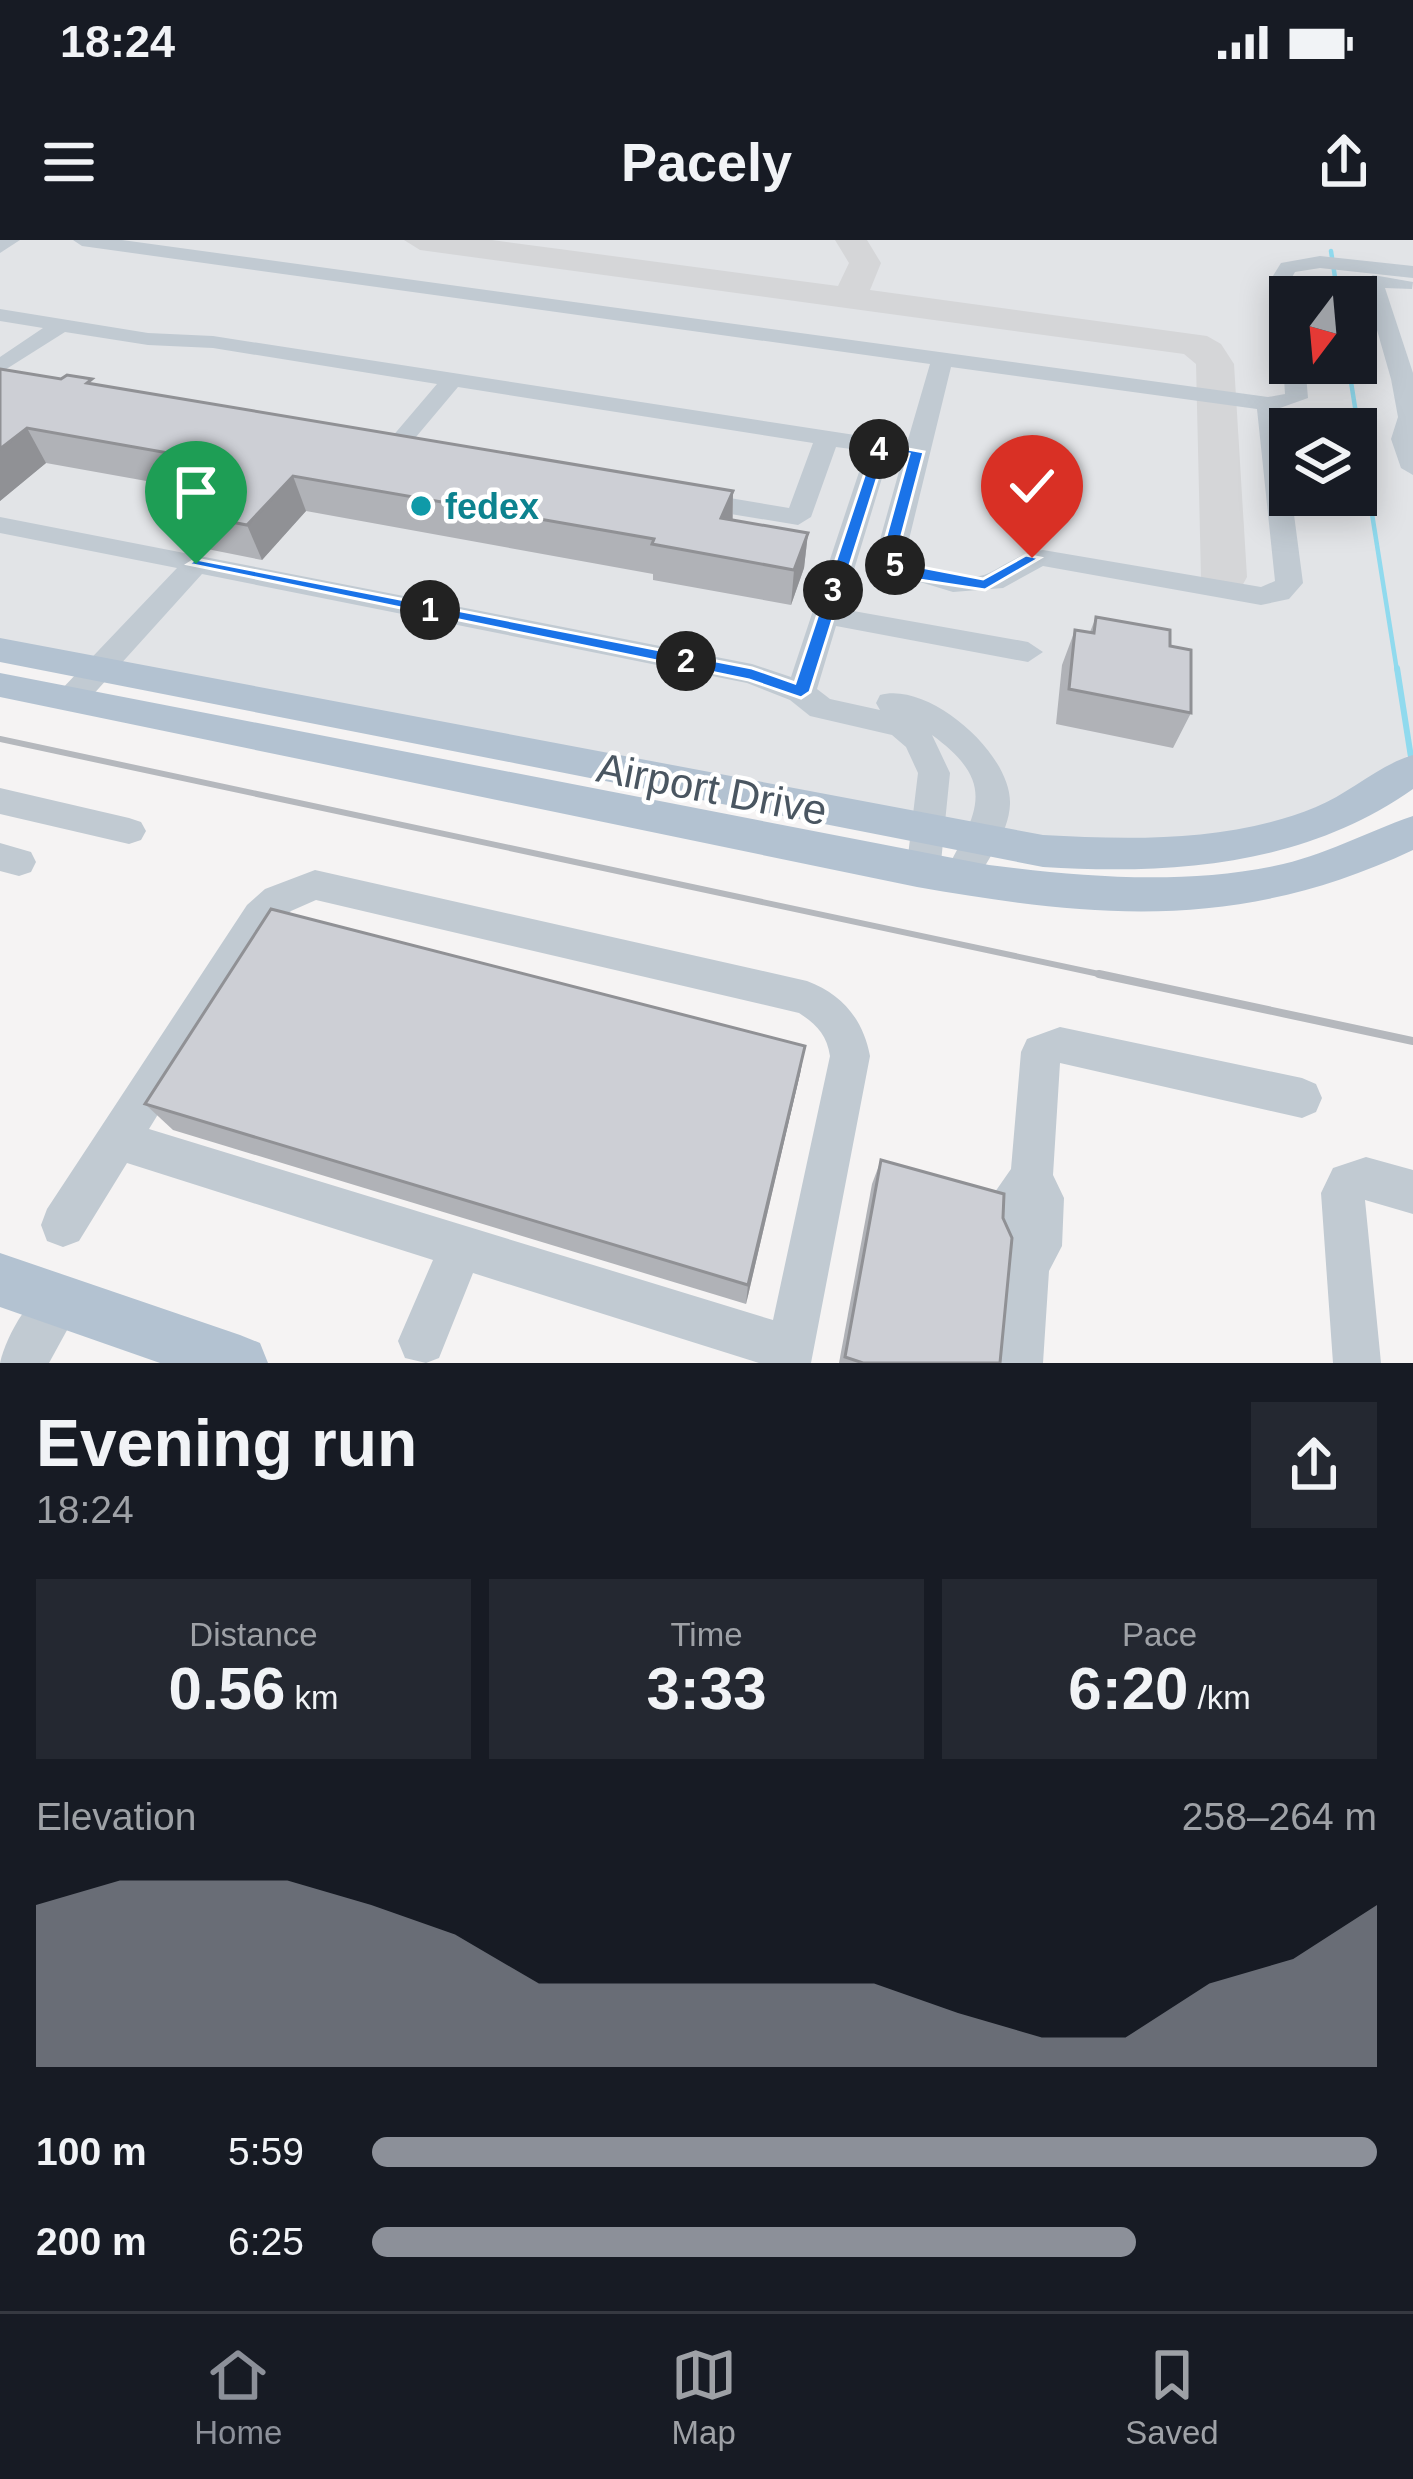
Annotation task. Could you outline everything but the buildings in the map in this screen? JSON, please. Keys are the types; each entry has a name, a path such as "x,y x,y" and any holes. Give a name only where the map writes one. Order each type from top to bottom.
{"main road":[{"name":"Airport Drive","path":"0,650 97,687 937,860 1079,897 1190,895 1286,882 1330,870 1408,834"},
{"name":"Airport Drive","path":"0,686 97,687"},
{"name":"Airport Drive","path":"937,860 979,840 1090,854 1178,852 1258,842 1373,800 1404,776"},
{"path":"0,1280 218,1360"}],"lane":[{"path":"0,247 11,240"},
{"path":"82,240 1268,404 1297,398 1296,384"},
{"path":"1282,276 1294,265 1320,262 1413,272"},
{"path":"1413,286 1373,281 1407,379 1409,417 1403,439 1413,468"},
{"path":"0,315 148,339 213,342 916,452"},
{"path":"0,367 61,325"},
{"path":"942,359 889,554 891,561 912,574 985,584 1022,562 1043,558 1261,596 1279,593 1289,584 1268,404"},
{"path":"392,451 452,380"},
{"path":"811,700 825,615 826,438"},
{"path":"826,522 880,446"},
{"path":"663,495 826,522"},
{"path":"0,526 752,674 811,700 902,726 919,740 934,772 937,860"},
{"path":"97,687 208,566"},
{"path":"825,615 1028,652"},
{"path":"811,700 824,688 897,704 940,725 966,745 985,770 995,800 979,840"},
{"path":"0,801 129,831"},
{"path":"63,1225 260,916 278,900 315,885 807,998 832,1015 849,1042 850,1056 789,1356 118,1140"},
{"path":"1019,1363 1028,1263 1040,1246 1042,1198 1031,1180 1041,1052 1060,1045 1302,1098"},
{"path":"1357,1363 1343,1193 1348,1184 1366,1178 1413,1192"},
{"path":"422,1341 461,1247"},
{"path":"22,1363 60,1301"}],"shaded area":[{"path":"0,240 1413,240 1413,751 1385,776 1274,825 1170,842 1042,840 0,640"}],"waterway":[{"path":"1331,251 1335,276"},
{"path":"1351,384 1397,671"},
{"path":"1397,668 1413,770"}],"taxiway":[{"path":"420,240 1194,344 1208,352 1215,364 1224,577"},
{"path":"851,240 865,263 851,296"}],"railway":[{"path":"0,739 1113,977"},
{"path":"1099,974 1413,1041"}],"place":[{"name":"fedex","path":"421,506"}],"route":[{"path":"196,564 752,674 801,692 880,446 916,452 889,554 899,568 985,584 1032,558"}]}
